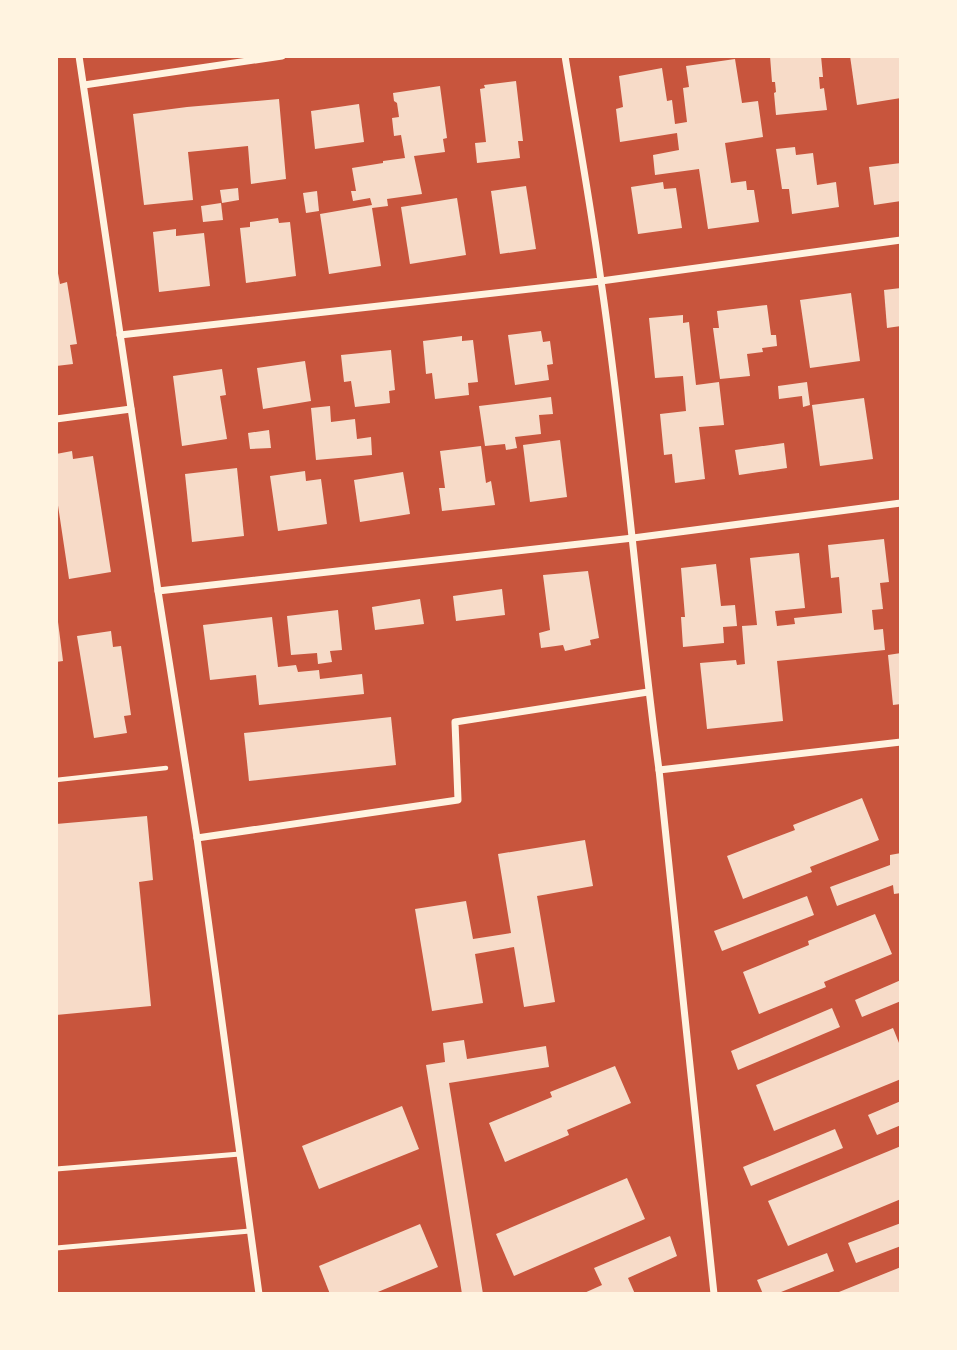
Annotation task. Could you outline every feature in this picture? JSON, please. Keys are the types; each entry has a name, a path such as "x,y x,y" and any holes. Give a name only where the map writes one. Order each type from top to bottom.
{"street":[{"path":"79,56 197,838 259,1294"},
{"path":"84,85 282,56"},
{"path":"565,56 601,281 633,538 714,1294"},
{"path":"120,335 601,281 901,240"},
{"path":"56,419 131,409"},
{"path":"158,591 633,538 901,503"},
{"path":"197,838 458,800 456,722 648,692"},
{"path":"659,770 901,742"}],"lane":[{"path":"56,1169 240,1154"},
{"path":"56,1248 250,1231"}],"path":[{"path":"56,780 185,766"}],"building":[{"path":"770,56 821,56 823,77 819,77 820,89 824,88 827,110 776,115 775,82 772,82"},
{"path":"850,56 901,56 901,98 857,105"},
{"path":"735,59 742,103 758,101 763,137 725,143 731,183 746,181 747,190 754,190 759,222 708,229 699,169 655,175 653,155 679,150 677,133 620,142 616,109 623,107 619,76 662,68 667,101 672,100 675,124 687,122 683,88 689,87 686,66"},
{"path":"516,81 523,141 518,141 520,158 477,163 475,143 486,142 480,89 485,88 484,85"},
{"path":"440,86 447,138 443,139 445,152 414,156 422,194 387,199 388,206 372,208 381,266 329,274 320,214 372,205 370,198 353,201 351,191 356,191 352,168 405,158 401,135 394,136 392,118 399,117 393,93"},
{"path":"279,99 286,179 251,184 248,146 188,152 193,200 144,205 133,114"},
{"path":"359,104 364,142 315,149 311,111"},
{"path":"795,147 796,155 813,153 817,185 836,182 839,207 792,214 789,189 782,189 776,149"},
{"path":"901,163 901,201 874,205 869,167"},
{"path":"663,182 664,189 676,188 682,228 638,234 631,187"},
{"path":"526,186 536,249 500,254 491,191"},
{"path":"238,188 239,200 222,203 220,190"},
{"path":"317,191 319,211 306,213 303,193"},
{"path":"457,198 466,255 410,264 401,207"},
{"path":"221,203 223,220 203,222 201,206"},
{"path":"278,218 279,223 290,222 296,276 246,283 240,228 250,227 250,222"},
{"path":"176,229 176,236 204,233 210,286 159,292 153,232"},
{"path":"56,268 60,284 67,282 77,344 70,345 73,364 56,366"},
{"path":"901,288 901,326 887,328 884,290"},
{"path":"851,293 860,361 810,368 800,300"},
{"path":"767,305 771,335 776,335 777,346 762,348 763,352 747,354 750,376 720,379 713,328 719,328 717,311"},
{"path":"683,315 683,323 689,322 696,385 719,382 724,425 699,427 705,479 675,483 672,454 664,455 660,414 686,411 683,376 655,378 649,318"},
{"path":"541,331 543,342 550,341 553,364 547,365 549,380 515,385 508,335"},
{"path":"462,336 462,341 473,340 478,382 468,383 469,395 435,399 432,373 426,374 423,341"},
{"path":"391,350 395,390 389,391 390,403 355,407 351,381 344,382 341,355"},
{"path":"305,361 311,401 263,409 257,368"},
{"path":"222,369 226,395 220,396 227,439 182,446 173,376"},
{"path":"807,382 810,405 803,407 802,396 779,399 778,386"},
{"path":"551,397 553,414 539,415 541,434 515,437 517,448 506,450 505,444 485,446 479,406"},
{"path":"864,398 873,459 820,466 812,405"},
{"path":"330,406 331,422 355,419 357,439 371,437 372,455 316,460 311,408"},
{"path":"269,430 271,448 250,449 248,433"},
{"path":"560,440 567,497 530,502 523,445"},
{"path":"784,443 787,468 739,475 735,450"},
{"path":"481,446 486,483 491,481 495,505 442,511 439,488 445,488 440,451"},
{"path":"72,451 73,459 93,456 111,572 69,579 56,492 56,454"},
{"path":"237,468 244,536 192,542 185,474"},
{"path":"305,471 306,481 321,479 327,524 278,531 270,476"},
{"path":"403,472 410,514 360,522 354,480"},
{"path":"884,539 889,582 880,583 883,609 872,610 874,630 883,629 885,650 777,661 783,721 707,729 700,663 736,660 737,665 745,664 742,626 757,625 750,558 799,553 805,608 775,611 777,626 795,624 794,618 842,613 839,577 831,578 828,545"},
{"path":"716,564 721,606 735,605 737,626 723,627 724,643 683,647 681,617 685,617 681,568"},
{"path":"588,571 599,638 590,640 591,645 565,651 563,645 541,648 539,633 550,630 543,575"},
{"path":"502,589 505,615 456,621 453,596"},
{"path":"420,599 424,624 375,630 372,607"},
{"path":"338,610 342,650 330,651 332,662 318,664 317,653 291,655 287,616"},
{"path":"272,617 278,667 296,665 298,672 319,670 320,679 362,674 364,694 259,705 256,675 210,680 203,625"},
{"path":"58,622 63,661 56,662 56,623"},
{"path":"111,631 113,647 121,646 131,715 124,716 127,733 94,738 77,636"},
{"path":"901,653 901,704 893,705 888,655"},
{"path":"391,717 396,765 249,781 244,733"},
{"path":"862,798 879,840 810,867 812,872 743,899 727,856 795,830 793,825"},
{"path":"147,816 153,880 139,882 151,1006 56,1015 56,824"},
{"path":"585,840 593,886 537,896 555,1002 524,1007 514,947 475,954 483,1003 432,1011 415,909 466,901 473,939 511,933 498,854"},
{"path":"901,853 901,893 894,894 893,885 837,906 830,887 890,865 890,855"},
{"path":"807,896 814,915 722,951 714,931"},
{"path":"875,914 892,954 824,982 826,987 759,1014 743,972 809,945 808,941"},
{"path":"901,980 901,1001 862,1017 855,1000"},
{"path":"832,1008 840,1027 738,1070 731,1051"},
{"path":"893,1028 901,1048 901,1079 774,1131 756,1085"},
{"path":"464,1040 467,1059 546,1046 549,1067 449,1083 483,1294 462,1294 426,1065 445,1062 443,1043"},
{"path":"615,1066 631,1103 567,1130 569,1135 505,1162 489,1123 552,1097 550,1092"},
{"path":"901,1101 901,1125 877,1135 868,1115"},
{"path":"402,1106 419,1149 319,1189 302,1146"},
{"path":"835,1129 843,1148 751,1186 743,1167"},
{"path":"901,1146 901,1199 788,1246 768,1201"},
{"path":"627,1178 645,1219 514,1276 496,1234"},
{"path":"901,1223 901,1246 856,1263 848,1243"},
{"path":"420,1224 438,1267 373,1294 330,1294 319,1266"},
{"path":"670,1236 677,1256 628,1278 635,1294 582,1294 602,1285 594,1268"},
{"path":"827,1253 834,1271 776,1294 763,1294 757,1280"},
{"path":"901,1267 901,1294 834,1294"}]}
